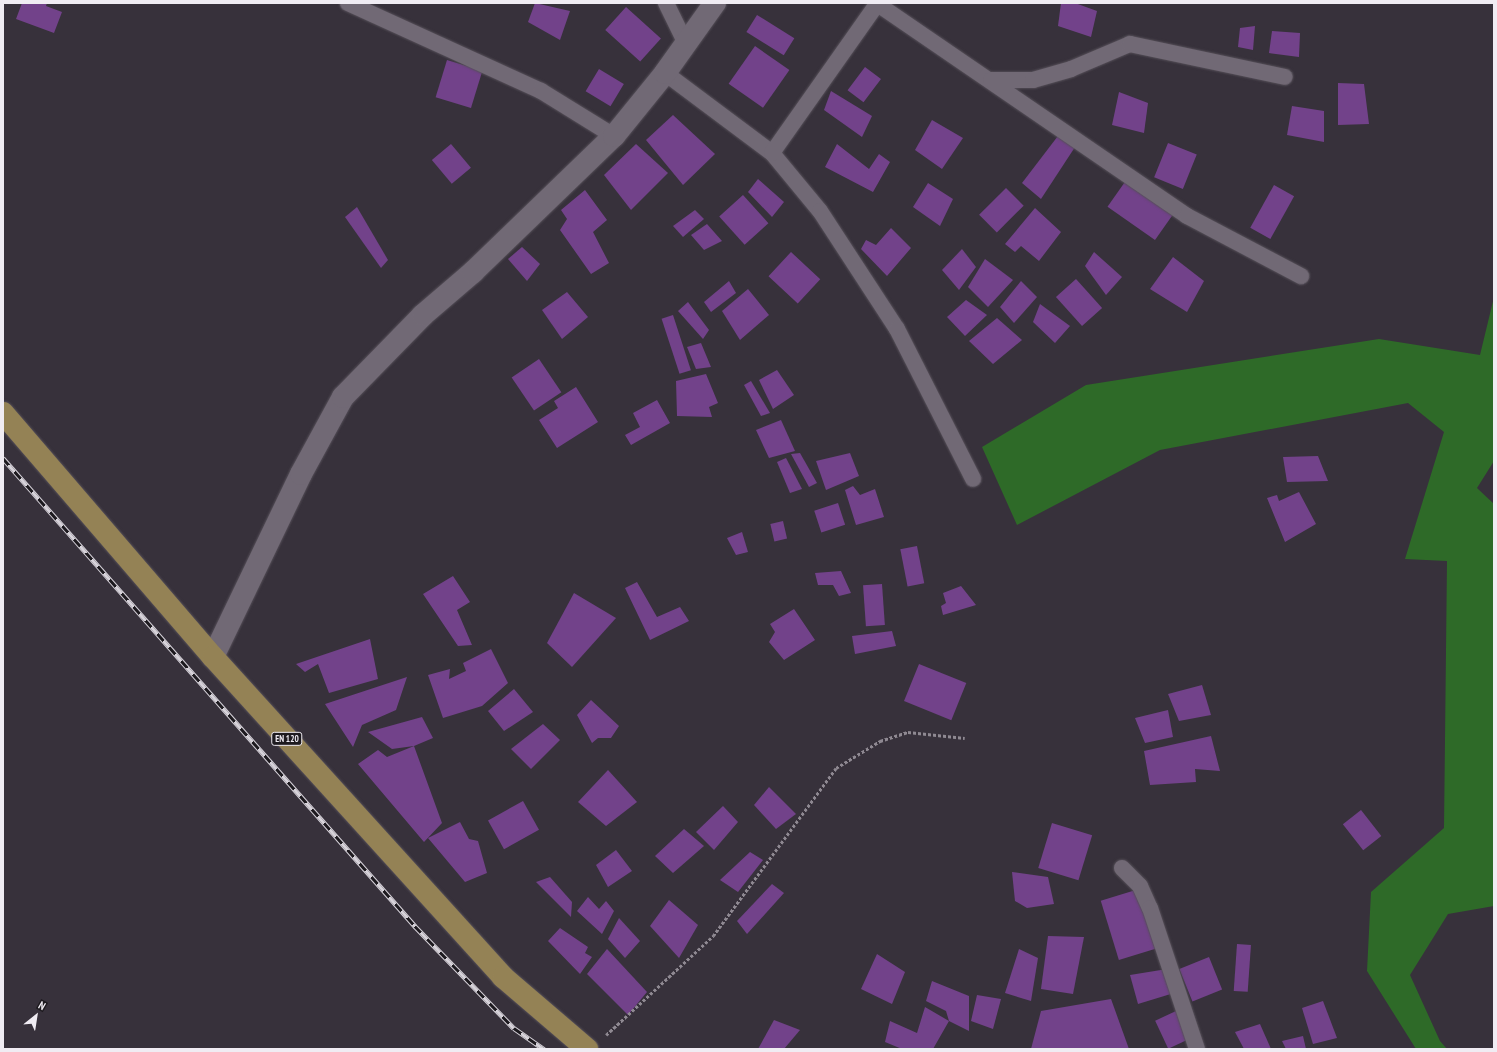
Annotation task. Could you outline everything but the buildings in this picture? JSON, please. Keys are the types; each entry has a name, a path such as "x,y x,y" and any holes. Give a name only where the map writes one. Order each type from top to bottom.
{"main road":[{"name":"EN 120","path":"3,413 213,658 503,977 595,1044"}],"street":[{"path":"213,658 301,474 344,397 423,314 473,272 614,136 665,72 715,3"}],"lane":[{"path":"348,3 541,91 614,136"},
{"path":"666,3 686,44"},
{"path":"772,153 877,3 1187,216 1301,276"},
{"path":"991,80 1033,80 1071,69 1130,44 1285,77"},
{"path":"665,72 772,153 820,211 897,329 973,479"},
{"path":"1122,868 1140,886 1150,908 1197,1049"}],"path":[{"path":"595,1044 713,936 836,768 880,741 908,732 965,738"}],"green space":[{"path":"1494,297 1494,461 1477,488 1494,504 1494,906 1448,914 1410,975 1440,1041 1447,1049 1416,1049 1367,971 1371,892 1444,828 1447,561 1405,559 1444,432 1408,403 1160,450 1017,525 982,447 1086,385 1379,339 1480,355"}],"railway":[{"path":"3,458 415,926 514,1028 544,1049"}]}
